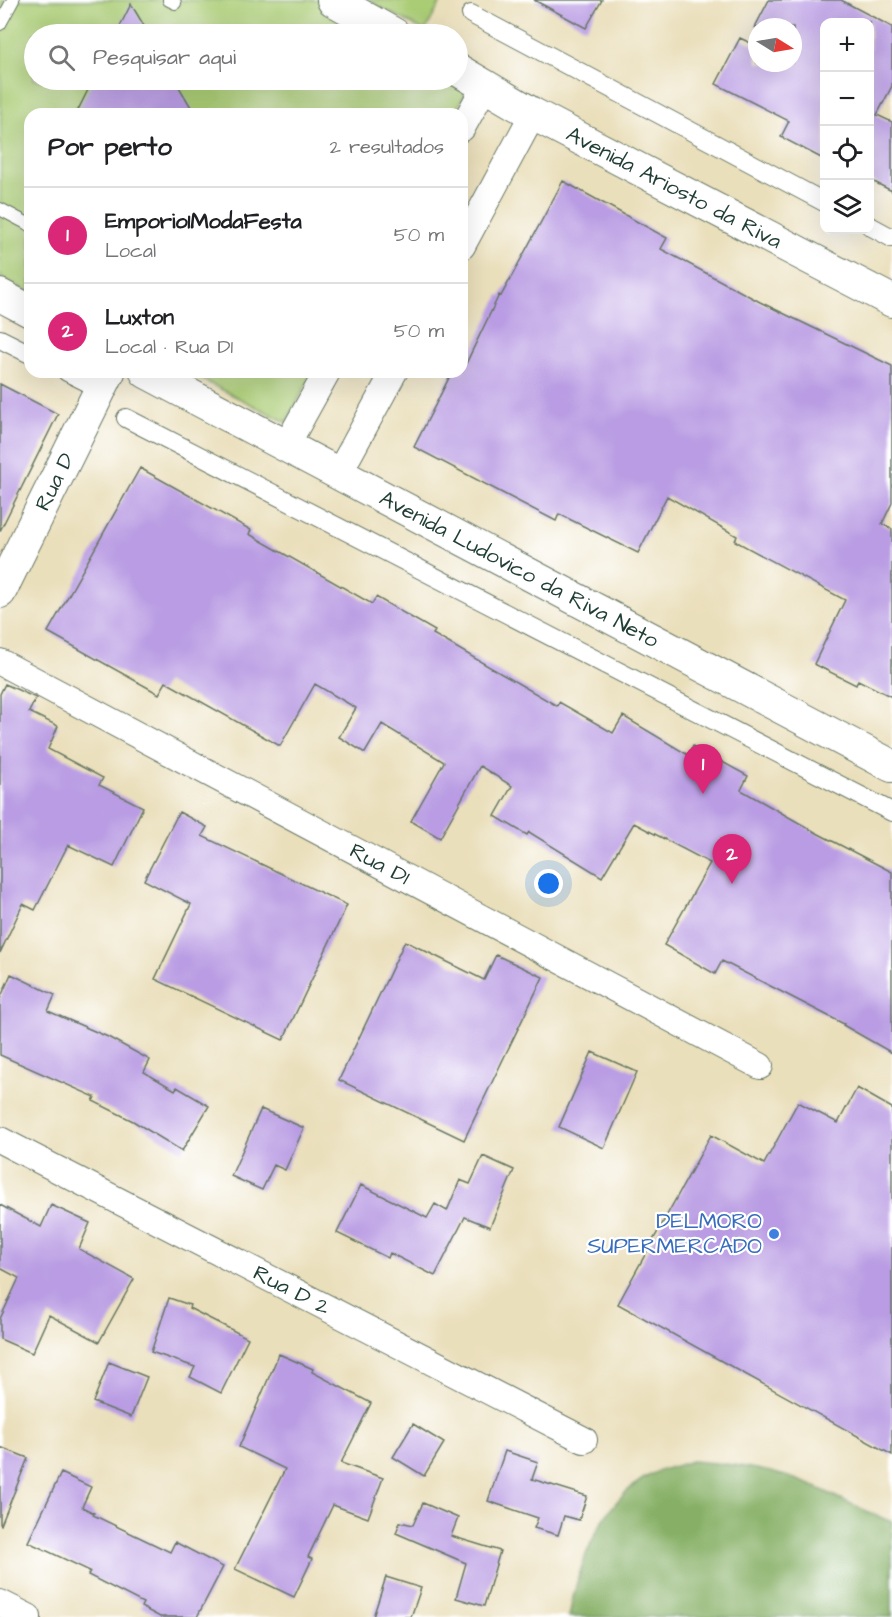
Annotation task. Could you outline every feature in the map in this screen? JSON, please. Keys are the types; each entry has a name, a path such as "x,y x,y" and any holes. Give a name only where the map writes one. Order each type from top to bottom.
{"street":[{"path":"333,0 376,24"},
{"path":"471,14 820,199"},
{"name":"Avenida Ariosto da Riva","path":"468,76 533,114 892,301"},
{"path":"468,117 485,86"},
{"path":"468,235 533,114"},
{"path":"874,228 892,238"},
{"path":"0,295 24,308"},
{"path":"0,339 24,351"},
{"name":"Rua D","path":"0,592 98,378"},
{"name":"Avenida Ludovico da Riva Neto","path":"157,378 892,766"},
{"path":"286,446 324,378"},
{"path":"338,475 391,378"},
{"path":"126,418 892,812"},
{"name":"Rua D1","path":"0,662 760,1066"},
{"name":"Rua D 2","path":"0,1140 584,1440"},
{"path":"0,1603 28,1617"}],"lane":[{"path":"0,24 13,0"},
{"path":"0,209 24,222"}],"green space":[{"path":"1,0 321,0 361,24 24,24 24,90 467,90 457,108 24,108 24,290 0,277"},
{"path":"367,0 442,0 429,24 412,24"},
{"path":"199,378 310,378 286,422"},
{"path":"692,1461 738,1466 797,1479 892,1522 892,1617 569,1617 586,1555 606,1516 618,1500 634,1485 652,1474"}],"building":[{"path":"534,0 602,0 586,28"},
{"path":"769,0 841,0 892,27 892,86 877,115 892,122 892,191 874,182 874,18 820,18 820,157 781,137 789,121 716,84 740,38 748,42 748,72 802,72 802,18 760,18"},
{"path":"131,4 143,24 121,24"},
{"path":"88,90 181,90 191,108 79,108"},
{"path":"563,181 667,238 661,249 760,302 892,366 892,503 882,524 892,529 892,697 858,680 856,685 814,664 845,600 735,541 737,536 667,496 638,553 559,514 556,521 414,447 449,378 468,378 468,360 499,295 501,296"},
{"path":"0,384 58,414 0,531"},
{"path":"140,468 251,530 249,534 372,604 376,597 435,631 433,634 557,706 559,702 613,733 623,716 688,755 693,746 748,776 741,790 892,872 892,1053 844,1024 722,961 715,974 664,945 710,863 634,823 602,877 529,832 527,835 495,816 512,786 480,766 440,838 411,821 444,762 382,724 365,753 339,737 356,708 315,684 280,746 166,682 159,694 48,632"},
{"path":"5,684 36,698 29,712 58,726 48,749 103,778 99,785 143,807 114,867 68,845 35,910 23,904 0,953 0,694"},
{"path":"179,812 207,827 202,836 347,905 283,1040 155,979 191,904 144,880"},
{"path":"405,941 484,980 496,955 543,977 464,1140 339,1080"},
{"path":"11,974 55,995 48,1011 108,1037 150,1060 144,1072 175,1090 177,1087 209,1106 182,1151 133,1121 93,1101 95,1097 0,1055 0,999"},
{"path":"592,1052 637,1072 604,1148 559,1127"},
{"name":"DELMORO SUPERMERCADO","path":"857,1088 892,1108 892,1455 618,1304 711,1135 764,1164 798,1102 838,1123"},
{"path":"261,1109 304,1128 285,1170 274,1165 262,1190 231,1176"},
{"path":"483,1156 514,1170 490,1227 465,1217 435,1276 390,1253 388,1258 337,1233 361,1185 427,1218 435,1204 447,1211 460,1180 470,1184"},
{"path":"0,1205 41,1227 51,1205 90,1223 79,1249 134,1279 99,1342 49,1315 32,1353 0,1339 0,1319 19,1278 0,1268"},
{"path":"169,1298 190,1305 189,1308 248,1338 221,1393 190,1377 195,1367 151,1352"},
{"path":"279,1354 313,1369 312,1372 371,1403 341,1463 383,1478 368,1518 333,1505 308,1557 312,1559 294,1597 235,1569 285,1469 239,1447"},
{"path":"109,1362 147,1377 131,1417 93,1402"},
{"path":"413,1424 444,1443 424,1476 393,1457"},
{"path":"0,1447 28,1458 1,1525 0,1524"},
{"path":"505,1451 538,1462 532,1479 587,1496 579,1520 564,1516 558,1535 534,1528 538,1518 488,1501"},
{"path":"61,1473 91,1487 82,1507 94,1513 93,1515 170,1552 175,1542 223,1567 197,1617 160,1617 141,1607 143,1603 88,1575 90,1571 28,1542"},
{"path":"423,1503 458,1518 451,1536 500,1551 484,1606 456,1598 466,1563 396,1533 400,1522 413,1525"},
{"path":"386,1577 421,1588 411,1617 373,1617"}],"place":[{"name":"Emporio1ModaFesta","path":"703,794"},
{"name":"Luxton","path":"732,884"},
{"name":"DELMORO SUPERMERCADO","path":"774,1234"}]}
